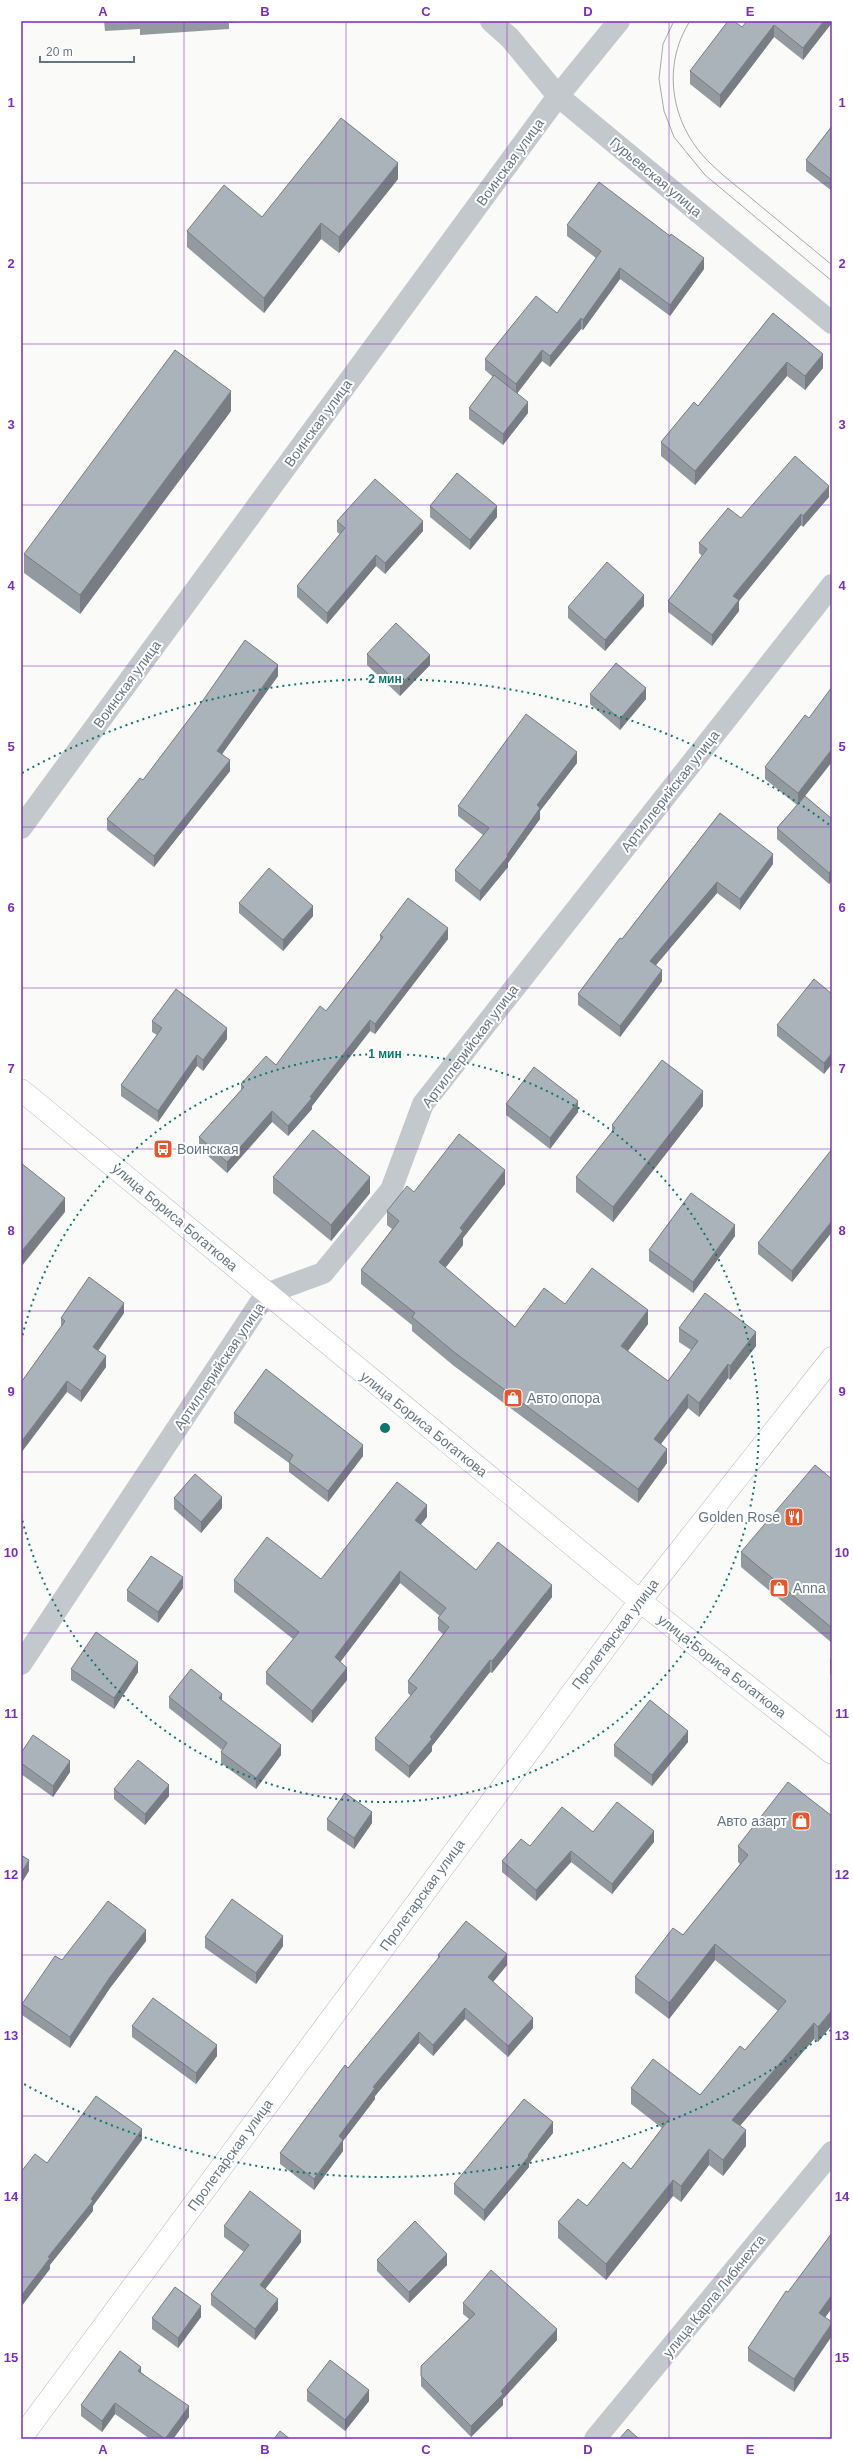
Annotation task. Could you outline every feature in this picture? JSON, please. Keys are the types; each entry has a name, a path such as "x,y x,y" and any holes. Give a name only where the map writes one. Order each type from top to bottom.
{"main road":[{"name":"улица Бориса Богаткова","path":"21,1090 266,1294 640,1601 832,1753"},
{"name":"Пролетарская улица","path":"21,2438 640,1601 832,1358"}],"street":[{"name":"Гурьевская улица","path":"491,21 510,38 558,96 832,323"},
{"name":"Воинская улица","path":"21,828 558,96 619,21"},
{"name":"Артиллерийская улица","path":"21,1664 266,1294 323,1273 391,1190 423,1104 832,586"},
{"name":"улица Карла Либкнехта","path":"595,2439 832,2152"}],"building":[{"path":"728,21 734,21 742,27 747,21 824,21 803,48 774,25 720,95 690,71"},
{"path":"341,118 398,163 339,237 321,223 264,298 187,231 224,185 262,217"},
{"path":"832,126 832,180 806,160"},
{"path":"599,182 670,236 671,234 704,258 670,305 620,268 583,320 581,318 550,356 542,350 516,384 485,359 536,296 557,313 601,251 567,225"},
{"path":"773,313 823,354 805,376 787,362 695,471 661,442 694,402 698,406"},
{"path":"175,350 231,391 80,595 24,554"},
{"path":"494,375 528,402 503,434 469,408"},
{"path":"795,456 829,486 803,516 801,514 733,596 739,600 712,635 668,601 707,549 699,543 728,508 741,518"},
{"path":"457,473 497,506 470,540 430,506"},
{"path":"375,479 423,521 385,563 376,555 327,613 297,586 345,528 337,521"},
{"path":"607,562 644,595 605,640 568,607"},
{"path":"396,623 430,655 400,685 367,654"},
{"path":"245,640 278,665 217,751 230,760 154,856 107,819 140,778 143,780 199,706"},
{"path":"616,663 646,688 620,719 590,694"},
{"path":"832,687 832,749 798,793 765,767 805,715 809,718"},
{"path":"526,714 577,752 537,805 540,808 507,855 508,856 480,891 455,870 489,828 458,806"},
{"path":"805,796 832,819 832,869 829,873 777,828"},
{"path":"720,813 773,854 740,899 717,882 650,961 662,970 620,1026 578,994 620,938 622,939"},
{"path":"269,868 313,906 283,940 239,903"},
{"path":"408,898 448,928 375,1024 370,1020 310,1097 312,1098 288,1126 272,1111 227,1162 199,1137 244,1087 241,1084 266,1056 276,1065 320,1006 326,1011 383,937 380,935"},
{"path":"814,979 832,994 832,1053 824,1063 777,1025"},
{"path":"176,989 227,1028 203,1060 197,1055 158,1111 121,1085 162,1028 152,1021"},
{"path":"662,1060 703,1091 613,1207 576,1177 615,1128 612,1125"},
{"path":"534,1067 578,1101 550,1138 506,1104"},
{"path":"313,1130 370,1177 331,1225 273,1177"},
{"path":"459,1134 505,1170 460,1228 463,1231 439,1262 515,1327 544,1288 565,1304 592,1268 648,1310 621,1346 668,1381 698,1341 679,1328 705,1293 756,1332 730,1366 728,1364 699,1403 688,1394 654,1439 667,1449 638,1489 454,1352 412,1317 415,1313 361,1270 399,1221 387,1211 407,1186 414,1192"},
{"path":"832,1149 832,1221 792,1271 758,1243"},
{"path":"21,1163 65,1198 21,1252"},
{"path":"691,1193 735,1225 693,1282 649,1250"},
{"path":"89,1277 124,1303 93,1347 106,1356 81,1391 67,1381 21,1442 21,1380 22,1381 65,1321 61,1318"},
{"path":"266,1369 363,1445 328,1491 289,1462 293,1455 234,1413"},
{"path":"815,1465 832,1479 832,1628 741,1552"},
{"path":"195,1474 222,1497 201,1522 174,1498"},
{"path":"397,1482 427,1505 415,1520 476,1570 498,1542 552,1585 492,1661 490,1660 430,1737 432,1739 409,1766 375,1738 417,1688 408,1681 449,1627 438,1618 446,1608 400,1571 335,1657 347,1668 312,1711 266,1672 299,1632 234,1580 267,1537 321,1579"},
{"path":"151,1556 183,1577 158,1612 127,1590"},
{"path":"96,1632 138,1662 114,1698 71,1669"},
{"path":"191,1669 222,1694 219,1698 281,1745 256,1778 221,1752 227,1743 169,1697"},
{"path":"650,1700 688,1731 652,1775 614,1745"},
{"path":"33,1735 70,1761 53,1786 21,1763 21,1753"},
{"path":"138,1760 169,1785 145,1814 114,1789"},
{"path":"788,1782 832,1816 832,2010 818,2027 814,2023 732,2120 746,2130 723,2160 709,2149 681,2186 673,2180 606,2264 558,2222 578,2199 587,2206 623,2162 631,2169 670,2118 631,2088 653,2059 700,2095 740,2046 745,2050 786,2001 715,1944 669,2003 635,1977 673,1928 683,1935 748,1855 738,1846"},
{"path":"345,1793 372,1812 354,1838 327,1819"},
{"path":"617,1802 654,1831 612,1884 571,1851 536,1890 502,1861 521,1839 530,1846 562,1807 593,1832"},
{"path":"21,1855 29,1860 21,1873"},
{"path":"232,1899 283,1936 256,1973 205,1937"},
{"path":"108,1901 146,1930 110,1977 70,2037 22,2004 55,1956 62,1960"},
{"path":"466,1921 507,1954 488,1977 533,2018 508,2046 465,2008 433,2045 419,2032 373,2087 375,2088 339,2136 343,2140 314,2179 280,2153 345,2065 348,2068 440,1956 438,1955"},
{"path":"153,1998 217,2045 196,2073 132,2026"},
{"path":"96,2096 142,2129 91,2199 93,2201 48,2257 50,2258 21,2296 21,2172 35,2154 47,2163"},
{"path":"524,2099 553,2122 528,2155 529,2156 484,2210 454,2184"},
{"path":"250,2191 301,2231 260,2285 278,2299 255,2329 211,2294 249,2245 224,2226"},
{"path":"415,2221 447,2254 409,2292 377,2260"},
{"path":"832,2233 832,2295 819,2313 832,2323 794,2379 748,2348 786,2291 788,2292"},
{"path":"491,2270 557,2329 501,2391 503,2394 471,2426 421,2376 421,2366 475,2314 463,2303"},
{"path":"175,2287 201,2306 178,2338 152,2318"},
{"path":"120,2351 141,2367 138,2371 189,2406 165,2439 115,2403 102,2421 81,2405"},
{"path":"330,2360 369,2390 345,2420 307,2390"},
{"path":"628,2429 639,2439 619,2439"},
{"path":"280,2431 290,2439 274,2439"}],"tram line":[{"path":"674,21 663,44 659,79 664,111 674,137 705,175 832,281"},
{"path":"690,21 681,39 675,58 673,77 679,115 687,133 698,149 716,169 832,265"}],"place":[{"name":"Воинская","path":"163,1149"},
{"name":"Авто опора","path":"513,1398"},
{"name":"Golden Rose","path":"794,1517"},
{"name":"Anna","path":"779,1588"},
{"name":"Авто азарт","path":"801,1821"}]}
